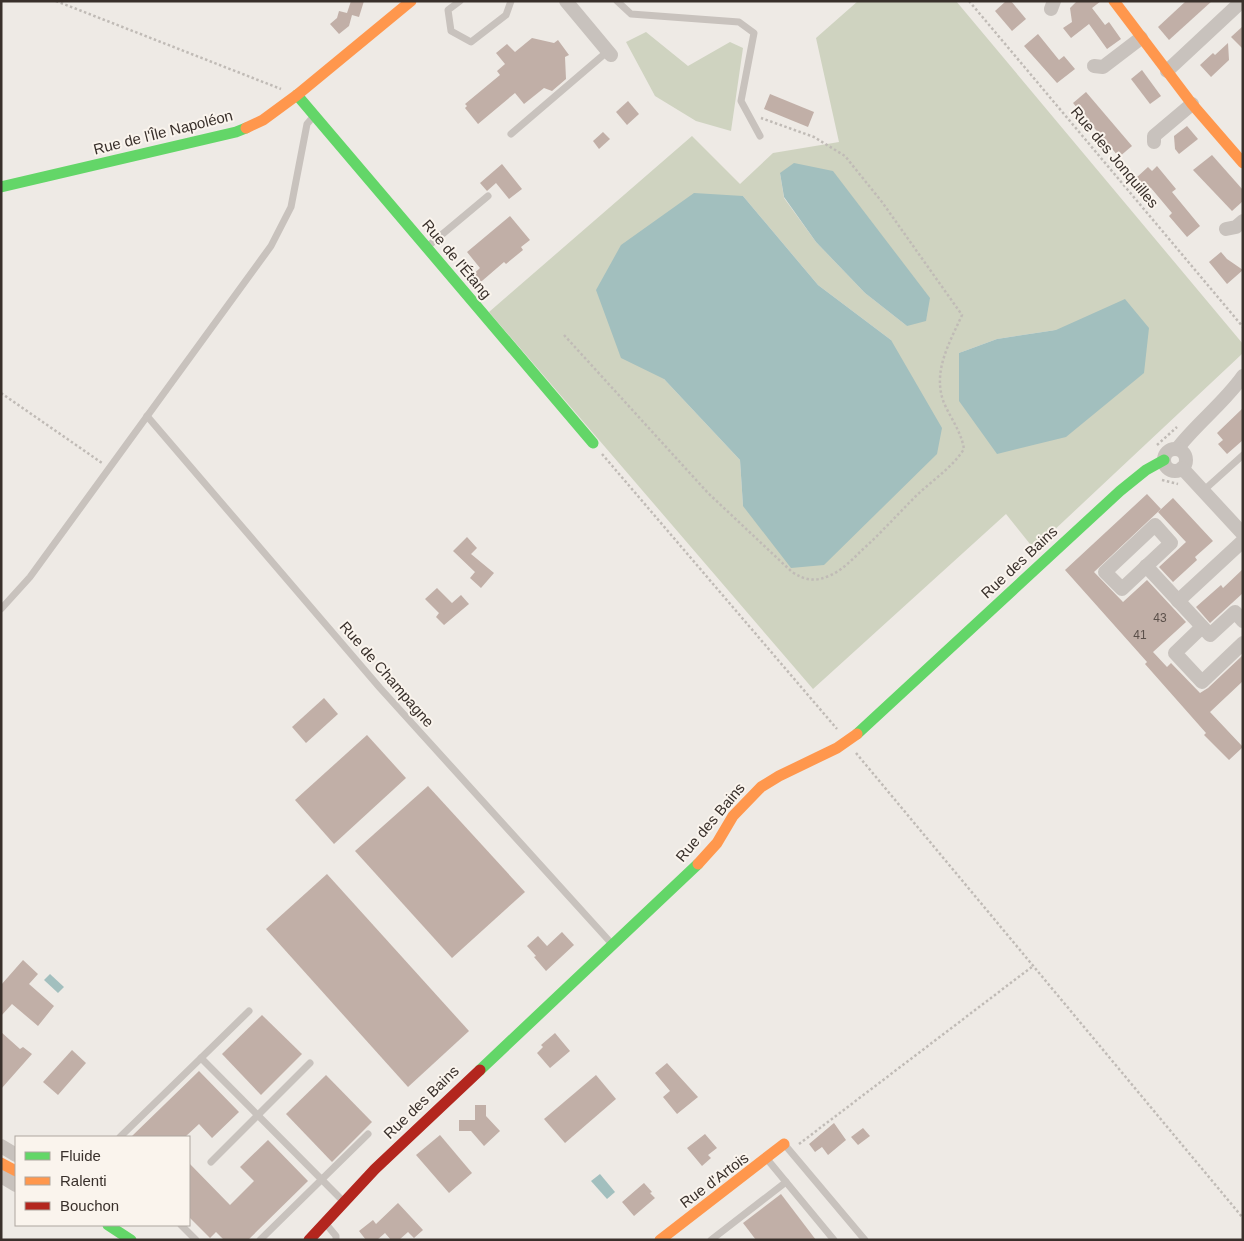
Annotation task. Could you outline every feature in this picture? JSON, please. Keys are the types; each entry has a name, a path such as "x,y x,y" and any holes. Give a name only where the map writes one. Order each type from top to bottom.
{"street":[{"name":"Rue de l'Île Napoléon","path":"1,187 236,132 263,120 297,95 411,1"},
{"path":"566,1 610,53"},
{"path":"1114,1 1192,104 1243,163"},
{"path":"1167,71 1242,1"},
{"path":"1094,66 1103,67 1141,38"},
{"name":"Rue de l'Étang","path":"297,95 593,443"},
{"path":"1154,142 1154,136 1192,104"},
{"path":"1226,229 1236,227 1243,220"},
{"path":"1182,468 1173,470 1168,468 1164,460 1166,454 1177,449 1191,431 1232,390 1243,376"},
{"path":"1177,449 1185,458 1182,468"},
{"name":"Rue des Bains","path":"309,1240 382,1162 697,865 717,843 742,806 762,787 847,741 1120,491 1146,470 1164,460"},
{"path":"1182,468 1243,534"},
{"path":"1155,525 1171,543 1146,566 1122,589 1105,572 1155,525"},
{"path":"1178,601 1243,541"},
{"path":"1146,566 1210,635 1234,612 1243,621"},
{"path":"1202,627 1175,653 1202,682 1243,643"},
{"path":"1,1146 15,1154"},
{"name":"Rue d'Artois","path":"660,1240 767,1159 787,1148"},
{"path":"1,1163 15,1170"},
{"path":"1,1176 15,1184"},
{"path":"110,1226 131,1240"}],"lane":[{"path":"460,1 448,10 452,31 471,42 506,14 511,1"},
{"path":"617,1 631,14 739,22 754,33 741,101 760,136"},
{"path":"512,134 610,53"},
{"path":"1,609 30,577 271,246 291,208 307,124 314,114"},
{"path":"427,247 488,196"},
{"name":"Rue de Champagne","path":"147,416 380,688 612,944"},
{"path":"1200,488 1243,455"},
{"path":"121,1136 249,1011"},
{"path":"201,1058 343,1202"},
{"path":"211,1162 310,1063"},
{"path":"260,1240 368,1134"},
{"path":"787,1148 865,1240"},
{"path":"767,1159 834,1240"},
{"path":"711,1240 786,1182"},
{"path":"325,1222 336,1236 336,1240"},
{"path":"182,1226 196,1240"}],"path":[{"path":"56,1 297,95"},
{"name":"Rue des Jonquilles","path":"969,1 1243,327"},
{"path":"564,335 708,493 779,560 804,580 819,580 833,575 852,560 916,496 957,460 964,449 961,436 944,403 939,382 942,358 962,315 882,202 845,156 814,137 748,114"},
{"path":"1,393 109,468"},
{"path":"593,443 847,741 1243,1218"},
{"path":"1146,470 1149,476 1184,487 1200,488"},
{"path":"787,1148 1034,966"}],"green space":[{"path":"858,1 956,1 1243,344 1243,353 1034,549 1006,514 813,689 489,312 692,136 740,184 773,153 839,142 816,38","holes":["780,173 907,326 865,293 816,242 784,198","743,196 818,285 891,340 743,506 740,460 664,379","1056,330 959,353 997,339"]},
{"path":"646,32 688,66 730,42 743,48 731,131 696,121 655,96 626,42"}],"water":[{"path":"794,163 833,171 930,298 926,321 907,326 865,293 816,242 784,197 780,173"},
{"path":"694,193 743,196 818,285 891,340 942,428 937,454 824,565 791,568 743,506 740,460 664,379 621,358 596,290 621,245"},
{"path":"1125,299 1149,328 1144,373 1066,437 997,454 959,401 959,353 997,339 1056,330"},
{"path":"50,974 64,987 58,993 44,980"},
{"path":"600,1174 615,1192 607,1199 591,1181"}],"building":[{"path":"351,1 364,1 359,17 352,15 349,26 339,34 330,24 337,18 339,11 347,13"},
{"path":"1006,1 1011,1 1026,19 1012,31 995,11"},
{"path":"1077,1 1101,1 1092,8 1105,25 1109,22 1121,39 1107,49 1089,24 1071,38 1063,28 1072,22 1070,8"},
{"path":"1186,1 1212,1 1169,40 1158,27"},
{"path":"1243,26 1243,49 1231,37"},
{"path":"1038,34 1059,60 1064,56 1075,69 1057,83 1024,46"},
{"path":"532,38 554,43 558,40 569,55 565,57 566,79 552,91 544,88 524,104 515,93 478,124 465,108 467,106 465,104 500,75 497,71 505,64 496,53 507,44 515,52"},
{"path":"1228,43 1229,60 1211,77 1200,65"},
{"path":"1142,70 1161,96 1150,104 1131,79"},
{"path":"1086,92 1132,146 1119,157 1073,103"},
{"path":"770,94 814,112 808,127 764,109"},
{"path":"628,101 639,114 627,125 616,112"},
{"path":"1187,126 1198,139 1179,154 1175,149 1174,136"},
{"path":"603,132 610,139 599,149 593,141"},
{"path":"1212,155 1243,190 1243,201 1232,211 1193,170"},
{"path":"502,164 522,189 509,199 496,183 487,191 480,183"},
{"path":"1157,166 1176,189 1172,192 1200,226 1187,237 1169,216 1172,213 1151,188 1147,191 1136,178 1148,167 1152,171"},
{"path":"510,216 530,240 521,247 523,250 506,264 504,262 475,287 468,279 480,268 467,252"},
{"path":"1221,252 1227,259 1243,270 1227,284 1209,262"},
{"path":"1243,408 1243,440 1227,454 1218,444 1223,440 1217,433"},
{"path":"1147,494 1161,509 1094,572 1123,602 1147,580 1186,622 1153,652 1167,667 1171,663 1200,693 1208,688 1243,655 1243,681 1210,712 1243,747 1229,760 1204,735 1206,733 1145,664 1147,662 1065,570"},
{"path":"1173,498 1213,541 1195,557 1197,560 1173,582 1159,567 1186,542 1158,512"},
{"path":"467,537 477,548 471,554 494,573 481,588 470,578 475,572 453,551"},
{"path":"1243,569 1243,593 1210,623 1196,607 1221,585 1223,588"},
{"path":"437,588 452,603 461,595 469,604 444,625 436,617 439,613 425,599"},
{"path":"324,698 338,714 306,743 292,727"},
{"path":"367,735 406,778 334,844 295,800"},
{"path":"428,786 525,892 452,958 355,851"},
{"path":"327,874 469,1031 408,1087 266,929"},
{"path":"562,932 574,945 546,971 527,946 538,936 547,946"},
{"path":"23,960 38,974 29,984 54,1006 38,1026 12,1004 1,1016 1,985"},
{"path":"262,1015 302,1054 261,1095 222,1054"},
{"path":"1,1032 20,1049 23,1047 32,1054 1,1089"},
{"path":"555,1033 570,1051 550,1068 537,1053 543,1047 541,1045"},
{"path":"72,1050 86,1063 58,1095 43,1082"},
{"path":"667,1063 698,1097 677,1114 663,1097 670,1091 655,1073"},
{"path":"199,1071 239,1112 212,1138 199,1124 186,1136 132,1136"},
{"path":"326,1075 372,1122 332,1162 286,1114"},
{"path":"596,1075 616,1099 565,1143 544,1119"},
{"path":"475,1105 486,1105 486,1116 500,1131 484,1146 471,1131 459,1131 459,1120 475,1120"},
{"path":"834,1123 846,1140 828,1155 822,1147 815,1152 809,1144"},
{"path":"863,1128 870,1136 858,1145 851,1137"},
{"path":"705,1134 717,1148 708,1155 711,1158 702,1166 687,1148"},
{"path":"440,1135 472,1173 449,1193 416,1155"},
{"path":"268,1140 308,1181 248,1240 224,1240 216,1232 210,1238 190,1218 190,1164 230,1205 254,1181 240,1167"},
{"path":"644,1183 655,1198 634,1216 622,1202"},
{"path":"781,1194 816,1240 756,1240 743,1223"},
{"path":"398,1203 423,1230 414,1238 408,1232 399,1240 391,1240 385,1233 377,1240 366,1240 359,1231 373,1220 376,1224"}],"traffic: fast":[{"path":"297,95 593,443"},
{"path":"1,187 236,132 246,128"},
{"path":"857,734 1120,491 1146,470 1164,460"},
{"path":"480,1070 698,864"},
{"path":"110,1226 131,1240"}],"traffic: slow":[{"path":"246,128 263,120 297,95 411,1"},
{"path":"1114,1 1192,104 1243,163"},
{"path":"698,864 717,843 733,816 761,787 779,776 837,748 857,734"},
{"path":"660,1240 784,1144"},
{"path":"1,1163 15,1170"}],"traffic: jam":[{"path":"309,1240 375,1169 480,1070"}]}
